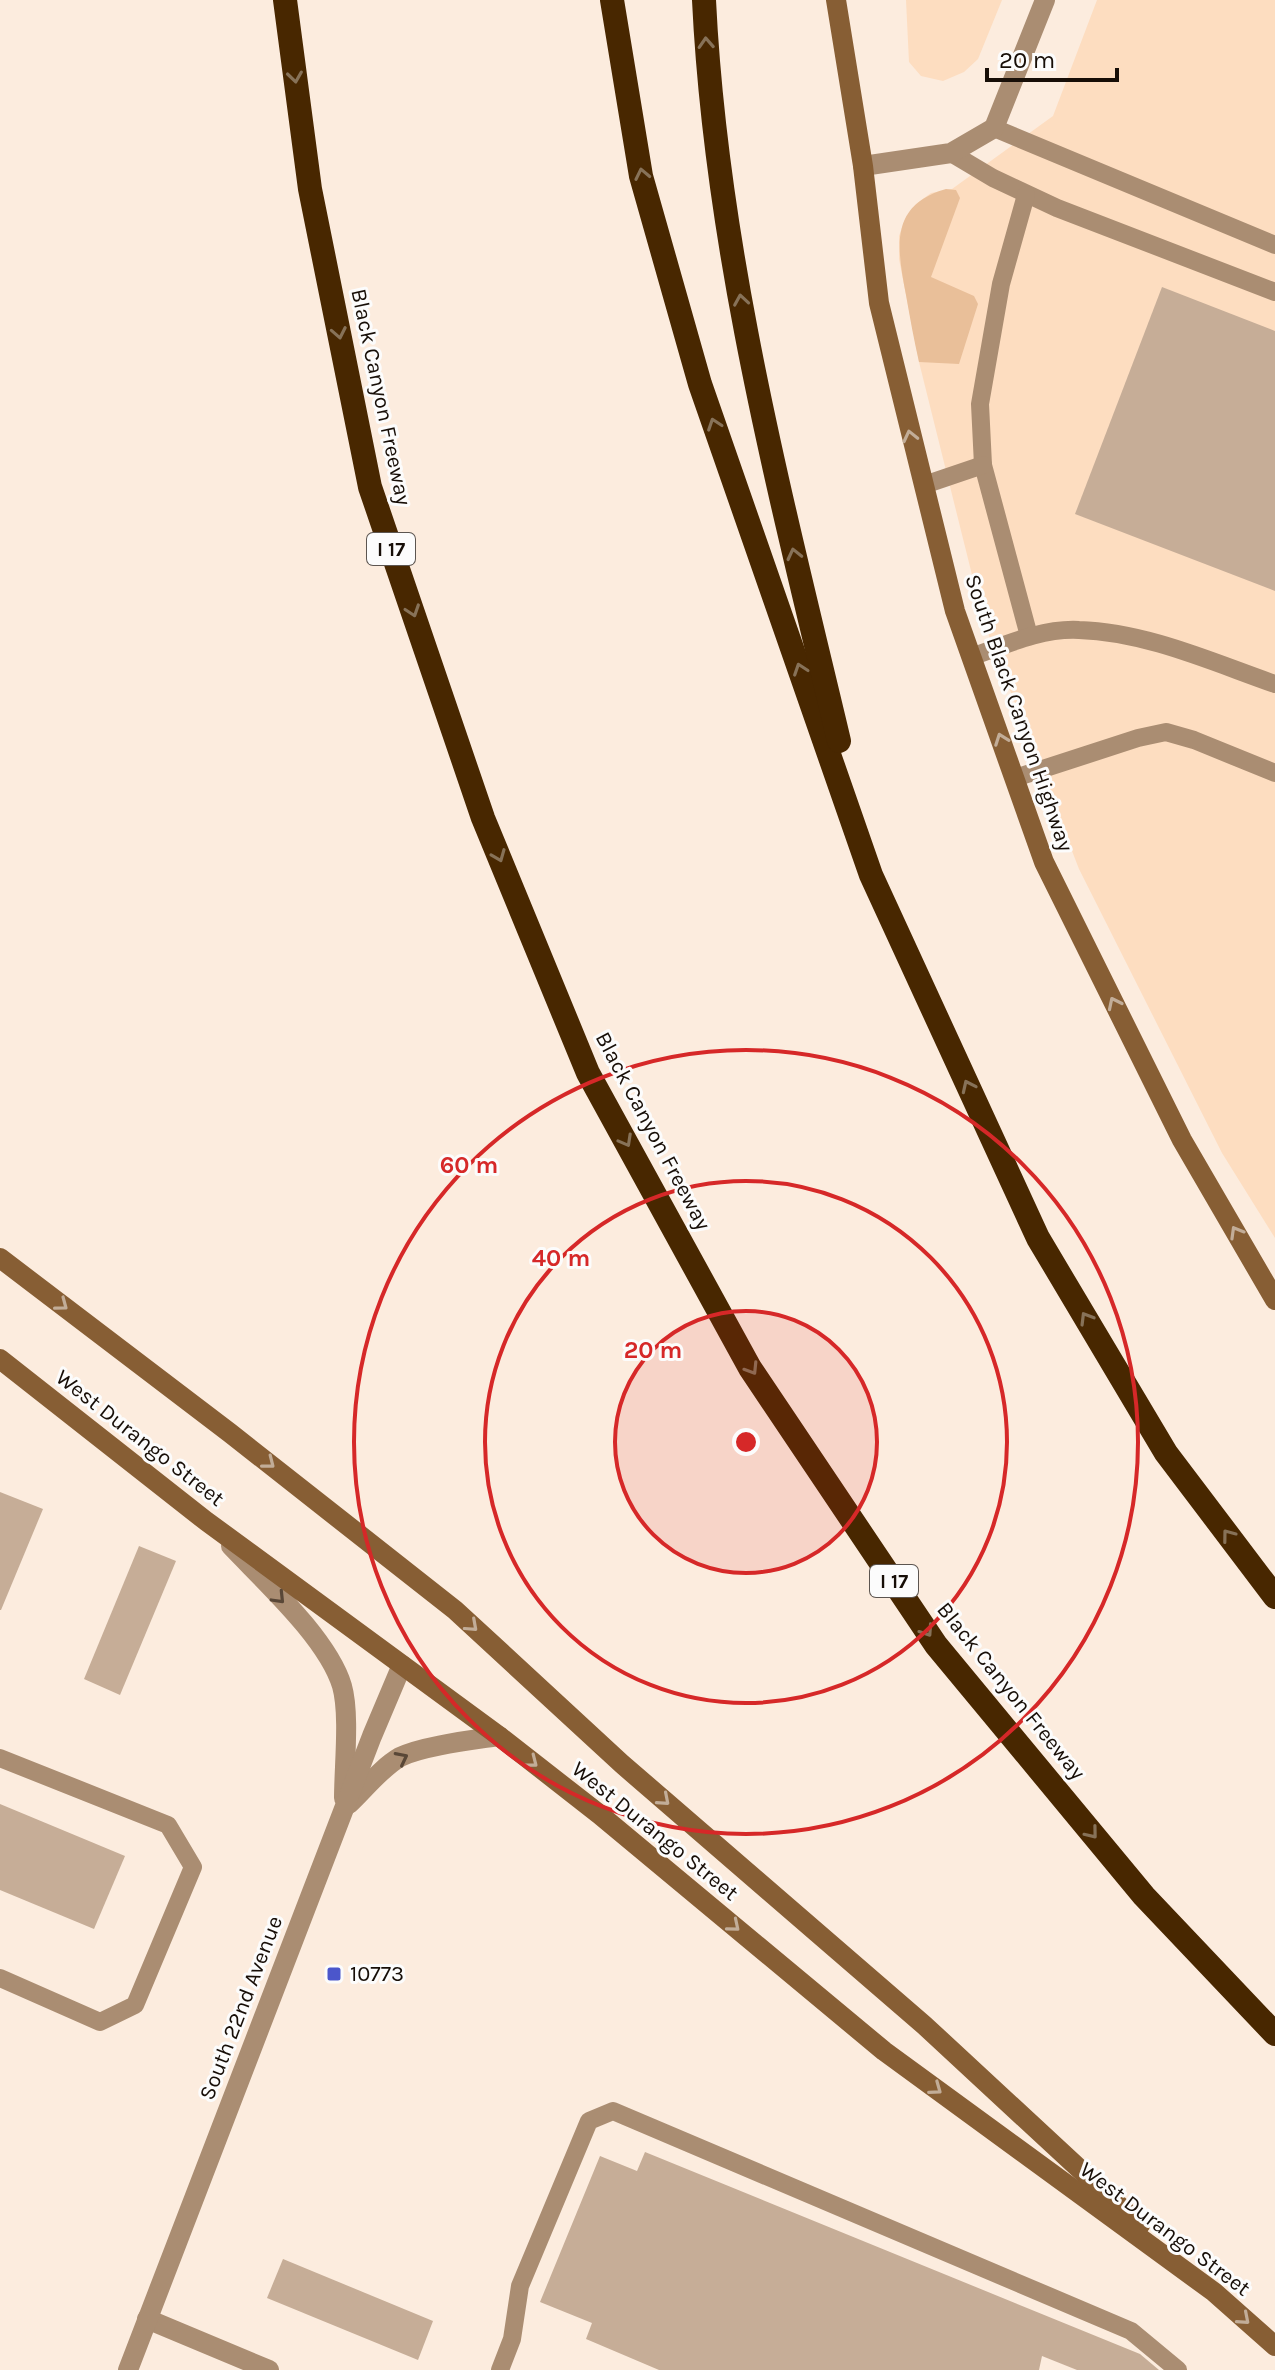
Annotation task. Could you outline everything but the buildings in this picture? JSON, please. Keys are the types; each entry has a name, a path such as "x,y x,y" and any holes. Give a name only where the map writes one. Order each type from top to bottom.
{"highway":[{"name":"Black Canyon Freeway","path":"285,0 310,189 370,487 483,818 588,1073 750,1368 936,1645 1144,1896 1275,2034"},
{"path":"612,0 641,176 700,384 871,875 1038,1238 1166,1453 1275,1597"},
{"path":"704,0 707,65 718,154 747,338 778,488 871,875"}],"main road":[{"name":"South Black Canyon Highway","path":"836,0 863,166 879,303 955,611 1044,862 1182,1140 1275,1300"},
{"path":"0,1258 455,1610 622,1764 924,2025 1214,2292"},
{"name":"West Durango Street","path":"0,1359 206,1521 499,1736 599,1814 884,2051 1214,2292 1275,2346"}],"street":[{"path":"863,166 951,153 994,128 1045,0"},
{"path":"206,1521 305,1625 342,1684 345,1700 344,1810"},
{"name":"South 22nd Avenue","path":"128,2370 402,1665"},
{"path":"344,1810 402,1756 452,1743 499,1736"},
{"path":"147,2319 269,2370"}],"lane":[{"path":"994,128 1275,245"},
{"path":"951,153 1026,195 1275,292"},
{"path":"1026,195 1001,284 980,404 983,465 1029,636"},
{"path":"924,485 983,465"},
{"path":"971,657 1029,636 1077,629 1129,636 1275,684"},
{"path":"1015,778 1138,738 1166,732 1275,773"},
{"path":"0,1758 168,1825 193,1867 135,2005 100,2022 0,1978"},
{"path":"500,2370 512,2339 520,2286 589,2121 613,2111 1131,2331 1178,2370"}],"shaded area":[{"path":"906,0 1002,0 978,59 964,72 943,81 921,76 909,62"},
{"path":"1097,0 1275,0 1275,1238 1222,1153 1079,869 984,623 919,362 899,259 899,236 906,217 916,204 931,193 952,189 1053,116"},
{"path":"946,189 956,190 960,198 931,277 974,296 978,304 959,364 919,362 900,261 901,230 906,217 914,206 928,196"}],"place":[{"name":"10773","path":"334,1974"}]}
